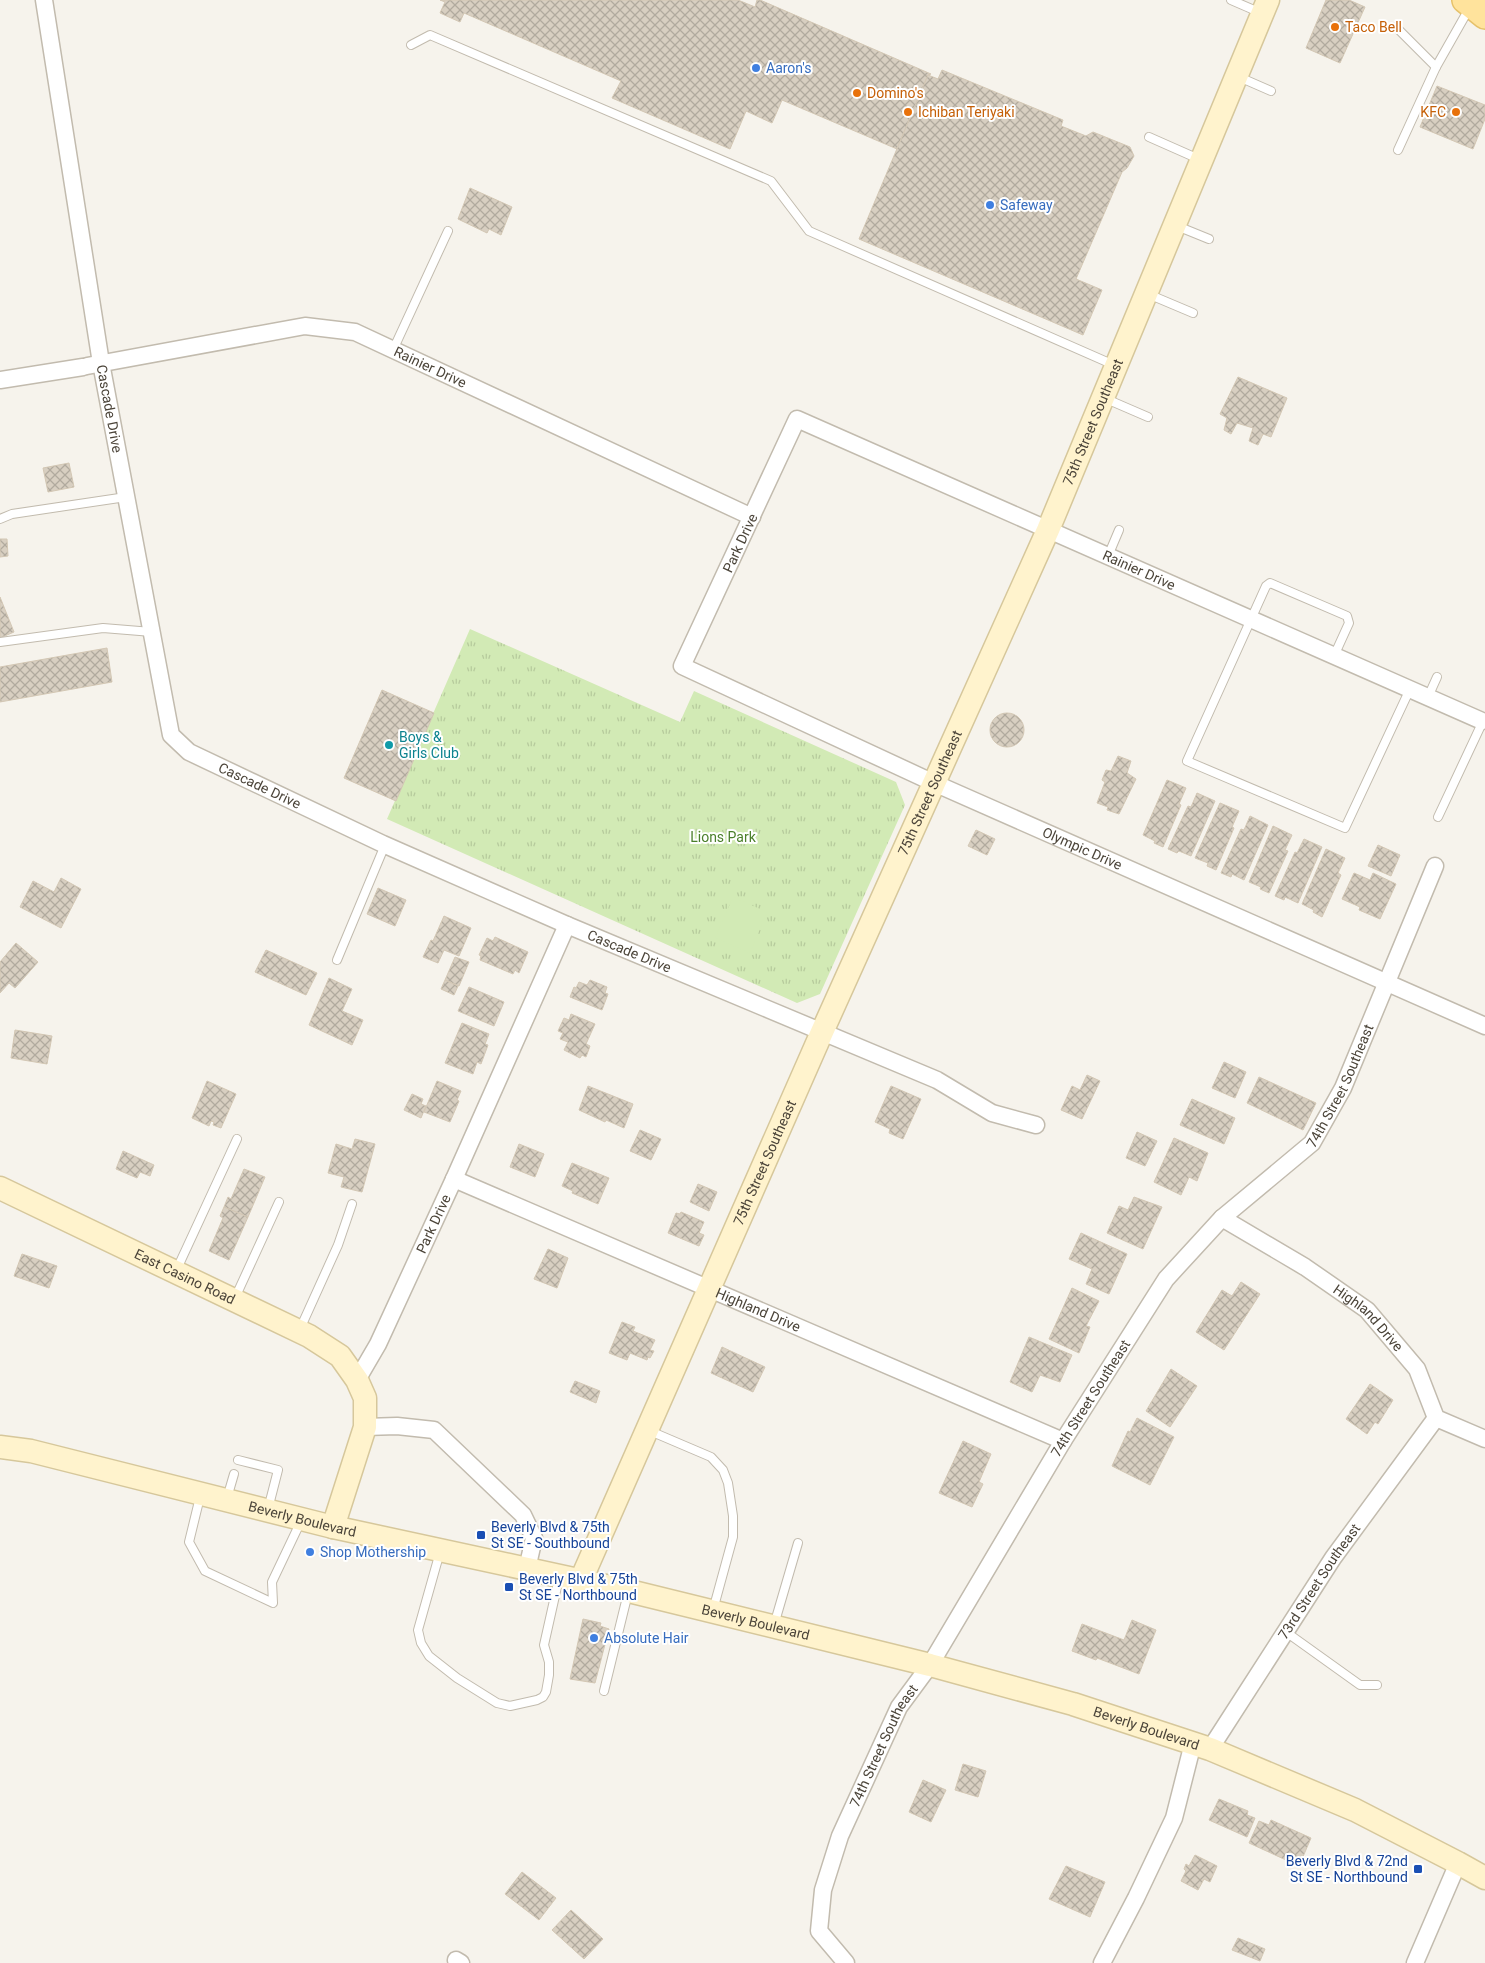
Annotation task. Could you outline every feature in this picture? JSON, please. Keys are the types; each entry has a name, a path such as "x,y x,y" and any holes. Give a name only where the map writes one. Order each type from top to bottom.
{"street":[{"name":"Cascade Drive","path":"44,0 90,365 126,497 171,735 189,752 385,845 567,925 937,1080 992,1113 1036,1125"},
{"name":"75th Street Southeast","path":"570,1578 647,1429 822,1032 1048,530 1265,7"},
{"name":"Rainier Drive","path":"0,380 305,326 355,332 752,517"},
{"name":"Rainier Drive","path":"797,419 1484,721"},
{"name":"Park Drive","path":"682,666 797,419"},
{"name":"Olympic Drive","path":"682,666 934,783 1485,1026"},
{"name":"74th Street Southeast","path":"846,1963 819,1931 823,1890 840,1836 899,1707 930,1666 1063,1441 1166,1279 1222,1218 1312,1143 1343,1088 1435,866"},
{"name":"Park Drive","path":"357,1380 378,1344 567,925"},
{"name":"Highland Drive","path":"454,1179 1063,1441"},
{"name":"East Casino Road","path":"0,1188 299,1332 340,1356 357,1380"},
{"name":"Highland Drive","path":"1222,1218 1305,1267 1367,1310 1417,1369 1436,1418"},
{"path":"333,1527 365,1427 365,1398 357,1380"},
{"path":"1436,1418 1485,1439"},
{"name":"73rd Street Southeast","path":"1102,1963 1136,1898 1174,1818 1202,1746 1286,1632 1333,1558 1436,1418"},
{"path":"365,1427 397,1426 434,1430 523,1515 534,1538 527,1569"},
{"name":"Beverly Boulevard","path":"0,1447 31,1451 333,1527 629,1591 930,1666 1073,1704 1202,1746 1355,1810 1458,1862 1485,1878"},
{"path":"1415,1963 1458,1862"}],"lane":[{"path":"1231,0 1265,7"},
{"path":"1398,150 1436,67 1474,7"},
{"path":"1396,27 1436,67"},
{"path":"412,45 430,35 771,181 809,230 1115,366"},
{"path":"1237,76 1271,91"},
{"path":"1149,137 1202,161"},
{"path":"1175,225 1209,240"},
{"path":"393,350 448,231"},
{"path":"1146,293 1193,313"},
{"path":"1102,398 1148,417"},
{"path":"0,519 12,514 126,497"},
{"path":"1108,556 1119,530"},
{"path":"1334,656 1349,623 1347,616 1270,583 1266,586 1250,619 1187,761 1345,828 1410,689"},
{"path":"0,642 103,628 152,632"},
{"path":"1428,697 1437,677"},
{"path":"1438,817 1484,721"},
{"path":"337,960 385,845"},
{"path":"176,1273 237,1138"},
{"path":"234,1301 280,1202"},
{"path":"299,1332 338,1245 352,1204"},
{"path":"647,1429 711,1457 723,1470 728,1483 733,1516 733,1537 713,1612"},
{"path":"238,1460 278,1470 267,1510"},
{"path":"226,1500 234,1474"},
{"path":"201,1494 189,1542 205,1571 273,1603 272,1582 302,1519"},
{"path":"774,1627 798,1543"},
{"path":"440,1550 418,1630 421,1643 429,1656 457,1678 497,1703 510,1706 537,1700 543,1697 546,1692 550,1675 549,1662 544,1645 570,1578"},
{"path":"604,1691 629,1591"},
{"path":"1286,1632 1360,1684 1377,1685"}],"green space":[{"name":"Lions Park","path":"470,629 680,722 694,691 896,782 905,805 820,994 797,1003 387,819"},
{"path":"733,897 767,912 750,953 715,938"}],"building":[{"path":"440,0 738,0 755,7 757,0 760,0 931,74 928,75 897,149 782,100 772,123 746,111 730,149 612,98 621,81 464,13 460,22 440,13 445,2"},
{"name":"Taco Bell","path":"1326,0 1349,0 1365,7 1340,63 1306,48"},
{"name":"Safeway","path":"942,70 1063,120 1061,126 1086,136 1093,132 1130,147 1134,156 1127,168 1122,172 1076,279 1102,290 1083,335 859,239 928,75 938,79"},
{"name":"KFC","path":"1437,86 1485,105 1485,119 1473,149 1420,127"},
{"path":"470,188 512,207 501,235 489,229 487,233 458,219"},
{"path":"1238,377 1287,398 1271,437 1263,434 1258,445 1249,441 1253,428 1237,423 1231,434 1224,430 1227,418 1220,414"},
{"path":"69,463 74,487 48,492 43,468"},
{"path":"0,539 7,539 8,556 0,557"},
{"path":"0,597 14,632 0,638"},
{"path":"107,648 112,682 0,702 0,667"},
{"name":"Boys & Girls Club","path":"382,690 434,713 396,801 344,778"},
{"path":"1007,713 1014,714 1019,718 1023,723 1023,737 1019,742 1014,746 1007,747 1000,746 995,742 991,737 990,730 991,723 995,718 1000,714"},
{"path":"1118,756 1131,761 1127,773 1136,779 1119,814 1107,810 1108,807 1097,803 1105,782 1102,780 1106,770 1111,771"},
{"path":"1167,780 1186,788 1179,804 1181,805 1163,847 1143,835"},
{"path":"1197,793 1215,801 1191,856 1168,849 1188,806 1191,807"},
{"path":"1220,803 1239,811 1232,827 1234,828 1216,870 1207,866 1208,863 1195,858"},
{"path":"1250,816 1268,825 1244,880 1232,874 1231,877 1221,873 1241,829 1244,830"},
{"path":"1273,826 1292,835 1285,850 1288,851 1269,893 1249,882"},
{"path":"976,830 995,839 987,855 968,846"},
{"path":"1304,839 1322,847 1298,903 1285,897 1284,900 1275,896 1295,852 1297,853"},
{"path":"1378,845 1400,855 1391,876 1368,866"},
{"path":"1326,849 1345,858 1338,873 1341,875 1322,917 1313,912 1314,910 1302,904"},
{"path":"1354,873 1370,880 1373,873 1396,884 1380,919 1359,910 1360,907 1342,899"},
{"path":"61,878 81,889 61,928 20,907 33,881 54,892"},
{"path":"378,888 406,900 395,926 367,914"},
{"path":"444,916 471,928 459,956 444,950 438,963 423,957 431,940 433,941"},
{"path":"495,937 528,952 519,973 515,970 513,974 480,960 481,956 479,955 487,938 493,941"},
{"path":"16,943 38,962 15,988 9,983 0,993 0,962"},
{"path":"266,950 317,973 306,995 255,972"},
{"path":"455,957 469,962 459,986 445,980"},
{"path":"329,978 352,989 342,1011 363,1020 352,1045 309,1025"},
{"path":"445,980 458,986 454,995 441,989"},
{"path":"590,980 607,987 605,993 608,994 602,1010 570,997 574,987 576,988 579,982 587,985"},
{"path":"469,987 504,1002 494,1026 458,1011"},
{"path":"571,1014 595,1024 586,1044 590,1046 586,1057 582,1055 580,1058 564,1050 568,1042 560,1039 563,1033 558,1031 564,1018 569,1020"},
{"path":"462,1023 489,1034 485,1044 488,1045 481,1064 477,1062 473,1074 445,1063"},
{"path":"15,1030 52,1036 47,1064 11,1058"},
{"path":"1224,1062 1246,1072 1235,1098 1212,1088"},
{"path":"1087,1075 1100,1081 1082,1119 1061,1110 1072,1086 1080,1090"},
{"path":"1259,1077 1316,1103 1303,1130 1247,1103"},
{"path":"207,1081 236,1094 221,1128 213,1125 214,1122 211,1121 209,1126 192,1118"},
{"path":"437,1081 461,1091 450,1122 424,1112"},
{"path":"588,1086 633,1104 624,1128 579,1110"},
{"path":"891,1086 921,1099 903,1139 889,1133 890,1129 875,1122"},
{"path":"412,1094 423,1099 421,1104 426,1106 421,1118 404,1110"},
{"path":"1192,1099 1235,1118 1224,1144 1180,1125"},
{"path":"640,1130 661,1139 651,1160 630,1151"},
{"path":"1137,1132 1157,1141 1145,1166 1126,1158"},
{"path":"1174,1138 1208,1153 1197,1181 1189,1177 1181,1195 1154,1182"},
{"path":"355,1139 375,1144 362,1192 341,1187 344,1177 328,1173 336,1144 352,1149"},
{"path":"519,1144 544,1154 535,1177 510,1167"},
{"path":"123,1151 154,1165 150,1176 140,1172 137,1178 116,1169"},
{"path":"572,1163 609,1178 598,1204 572,1193 573,1191 562,1186"},
{"path":"244,1169 265,1177 248,1217 224,1207 228,1197 231,1199"},
{"path":"698,1184 717,1192 709,1211 690,1202"},
{"path":"1134,1197 1162,1207 1143,1249 1107,1233 1119,1206 1128,1210"},
{"path":"224,1207 248,1217 229,1260 209,1251 223,1218 220,1216"},
{"path":"681,1212 704,1222 699,1233 704,1235 699,1246 668,1233 676,1213 680,1214"},
{"path":"1081,1233 1127,1254 1109,1294 1086,1284 1092,1269 1069,1259"},
{"path":"548,1249 568,1258 557,1288 534,1279"},
{"path":"22,1254 57,1266 49,1288 14,1276"},
{"path":"1241,1282 1260,1294 1224,1350 1196,1332 1222,1290 1232,1296"},
{"path":"1072,1288 1099,1301 1086,1326 1090,1327 1079,1353 1049,1339"},
{"path":"622,1322 635,1327 633,1331 655,1340 650,1350 654,1351 650,1358 648,1357 647,1360 630,1353 627,1360 609,1353"},
{"path":"1029,1337 1072,1355 1060,1382 1040,1375 1032,1392 1010,1382"},
{"path":"722,1347 765,1367 753,1392 711,1373"},
{"path":"1171,1369 1197,1386 1170,1427 1146,1411"},
{"path":"575,1381 600,1391 596,1403 570,1392"},
{"path":"1370,1384 1393,1400 1378,1424 1375,1422 1367,1434 1346,1419"},
{"path":"1137,1418 1174,1437 1150,1485 1112,1466 1128,1431 1130,1432"},
{"path":"963,1441 991,1454 979,1482 983,1484 972,1507 939,1493"},
{"path":"583,1619 601,1623 600,1626 609,1629 595,1683 570,1679"},
{"path":"1132,1620 1156,1630 1139,1674 1072,1651 1082,1624 1124,1640"},
{"path":"963,1764 986,1771 978,1797 955,1790"},
{"path":"923,1780 946,1790 931,1822 909,1812"},
{"path":"1219,1799 1248,1811 1247,1815 1255,1818 1247,1837 1209,1820"},
{"path":"1271,1820 1311,1838 1299,1866 1249,1843 1259,1821 1269,1825"},
{"path":"1195,1855 1217,1866 1210,1882 1204,1879 1198,1890 1181,1881 1186,1871 1184,1869 1186,1864 1189,1866"},
{"path":"1066,1866 1105,1882 1090,1917 1049,1899"},
{"path":"522,1872 556,1898 539,1920 505,1894"},
{"path":"571,1910 603,1939 584,1959 552,1930"},
{"path":"1238,1938 1265,1949 1260,1961 1232,1950"}],"place":[{"name":"Taco Bell","path":"1335,27"},
{"name":"Aaron's","path":"756,68"},
{"name":"Domino's","path":"857,93"},
{"name":"Ichiban Teriyaki","path":"908,112"},
{"name":"KFC","path":"1456,112"},
{"name":"Safeway","path":"990,205"},
{"name":"Boys & Girls Club","path":"389,745"},
{"name":"Beverly Blvd & 75th St SE - Southbound","path":"481,1535"},
{"name":"Shop Mothership","path":"310,1552"},
{"name":"Beverly Blvd & 75th St SE - Northbound","path":"509,1587"},
{"name":"Absolute Hair","path":"594,1638"},
{"name":"Beverly Blvd & 72nd St SE - Northbound","path":"1418,1869"}]}
